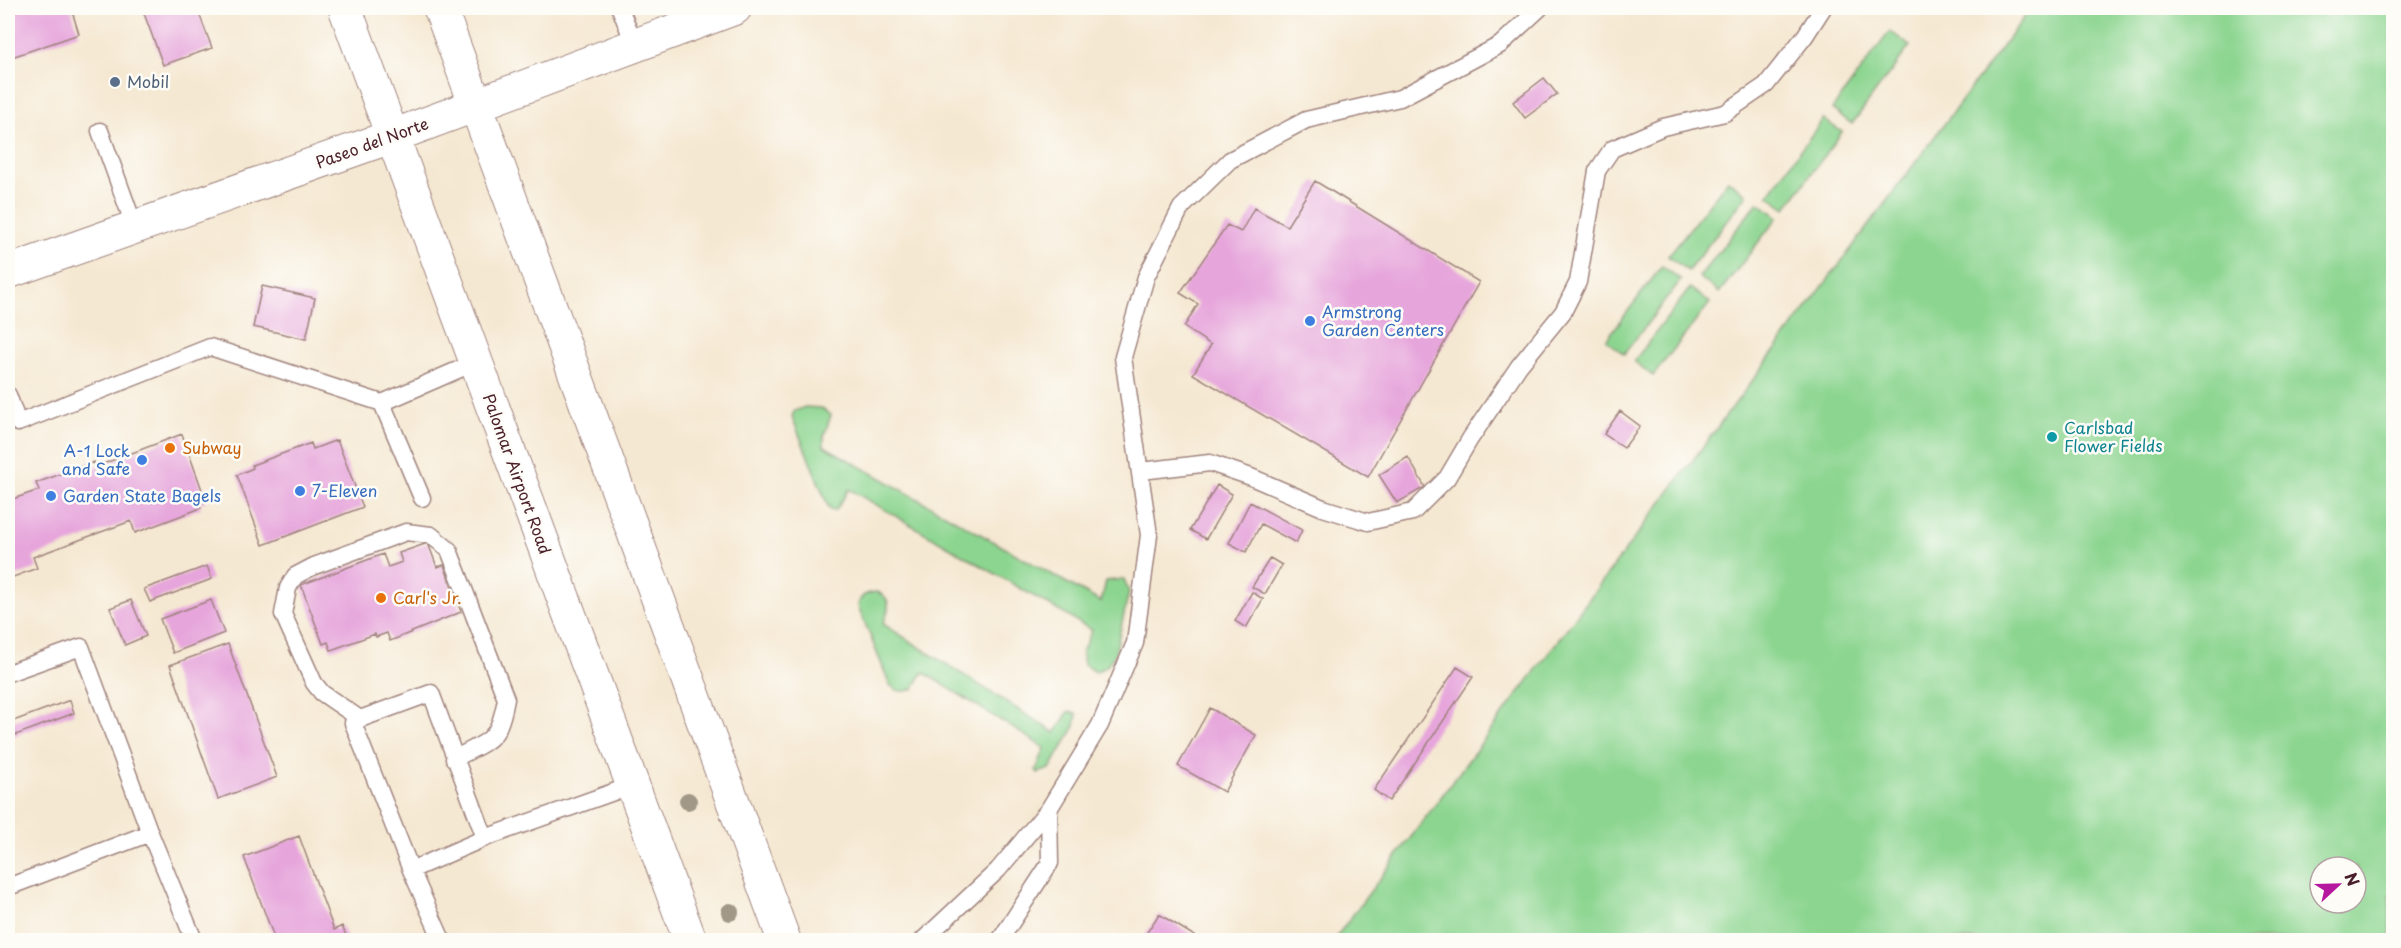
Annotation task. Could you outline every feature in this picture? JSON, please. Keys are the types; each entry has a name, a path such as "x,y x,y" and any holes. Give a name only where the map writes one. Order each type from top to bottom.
{"main road":[{"name":"Palomar Airport Road","path":"345,8 690,940"},
{"path":"440,8 784,940"},
{"name":"Paseo del Norte","path":"8,272 393,136 735,8"}],"lane":[{"path":"620,8 635,46"},
{"path":"922,940 998,870 1049,809 1100,725 1135,643 1149,535 1123,357 1146,277 1181,208 1230,160 1306,120 1400,98 1500,45 1540,8"},
{"path":"1141,471 1210,463 1251,477 1323,508 1368,522 1413,512 1447,478 1519,366 1563,312 1578,282 1597,171 1612,149 1663,127 1725,113 1766,85 1805,36 1823,8"},
{"path":"100,131 135,228"},
{"path":"8,395 18,423 210,347 382,403 476,362"},
{"path":"382,403 422,498"},
{"path":"360,719 322,693 314,683 283,614 288,588 295,576 314,566 406,532 431,535 449,550 506,699 501,724 494,737 454,759"},
{"path":"8,673 81,647 150,833 194,940"},
{"path":"442,940 411,870 353,723 431,693 485,838"},
{"path":"411,870 485,838 633,785"},
{"path":"999,940 1050,863 1049,809"},
{"path":"8,887 150,833"}],"green space":[{"name":"Carlsbad Flower Fields","path":"2031,8 2393,8 2394,896 2390,896 2391,940 1334,940"},
{"path":"1890,31 1910,46 1852,124 1832,109"},
{"path":"1823,119 1842,132 1786,208 1768,195"},
{"path":"1728,180 1747,195 1688,271 1668,256"},
{"path":"1758,202 1778,217 1719,293 1699,277"},
{"path":"1662,266 1681,280 1624,354 1606,340"},
{"path":"1690,288 1710,303 1653,376 1634,361"},
{"path":"805,407 821,408 831,415 824,436 824,446 1101,602 1106,581 1124,579 1129,592 1115,654 1107,666 1096,672 1084,665 1082,652 1092,630 849,489 836,510 832,510 828,506 792,417 794,411"},
{"path":"877,592 888,601 888,610 883,624 1055,733 1069,711 1077,714 1075,726 1050,769 1038,773 1036,770 1045,748 923,672 913,689 901,691 890,685 858,606 864,595"}],"building":[{"path":"8,8 71,8 79,34 12,57 8,43"},
{"path":"142,8 197,8 212,48 163,65"},
{"path":"1544,78 1557,94 1525,118 1513,102"},
{"path":"1315,181 1479,282 1368,477 1193,374 1211,345 1184,327 1198,304 1180,293 1227,225 1241,232 1254,208 1287,226"},
{"path":"262,286 315,298 306,339 253,327"},
{"path":"1620,411 1640,426 1624,448 1604,434"},
{"path":"182,434 206,501 199,503 201,508 135,533 131,521 33,557 37,568 8,579 8,494 10,500 39,490 36,483 94,462 95,467"},
{"name":"7-Eleven","path":"337,440 363,507 263,545 237,475 253,468 252,465 311,443 313,449"},
{"path":"1408,457 1425,487 1397,503 1379,475"},
{"path":"1217,485 1232,494 1206,539 1190,530"},
{"path":"1250,502 1302,530 1296,543 1261,524 1246,552 1229,543"},
{"name":"Carl's Jr.","path":"428,543 437,567 444,565 461,612 390,641 387,633 376,637 375,634 331,650 328,642 323,644 301,585 383,554 388,567 402,562 399,553"},
{"path":"1270,558 1282,565 1265,594 1252,587"},
{"path":"207,566 212,579 150,602 144,589"},
{"path":"1252,592 1263,599 1246,628 1235,621"},
{"path":"131,600 146,636 125,645 110,608"},
{"path":"211,600 224,633 173,653 160,619"},
{"path":"228,644 277,777 218,799 170,665"},
{"path":"1457,667 1473,677 1389,801 1374,790"},
{"path":"70,700 74,713 8,738 8,723"},
{"path":"1210,708 1256,735 1224,792 1178,766"},
{"path":"299,836 334,930 342,926 348,940 275,940 244,857"},
{"path":"1159,914 1201,940 1142,940"}],"place":[{"name":"Mobil","path":"115,82"},
{"name":"Armstrong Garden Centers","path":"1310,321"},
{"name":"Carlsbad Flower Fields","path":"2052,437"},
{"name":"Subway","path":"170,448"},
{"name":"A-1 Lock and Safe","path":"142,460"},
{"name":"7-Eleven","path":"300,491"},
{"name":"Garden State Bagels","path":"51,496"},
{"name":"Carl's Jr.","path":"381,598"}]}
